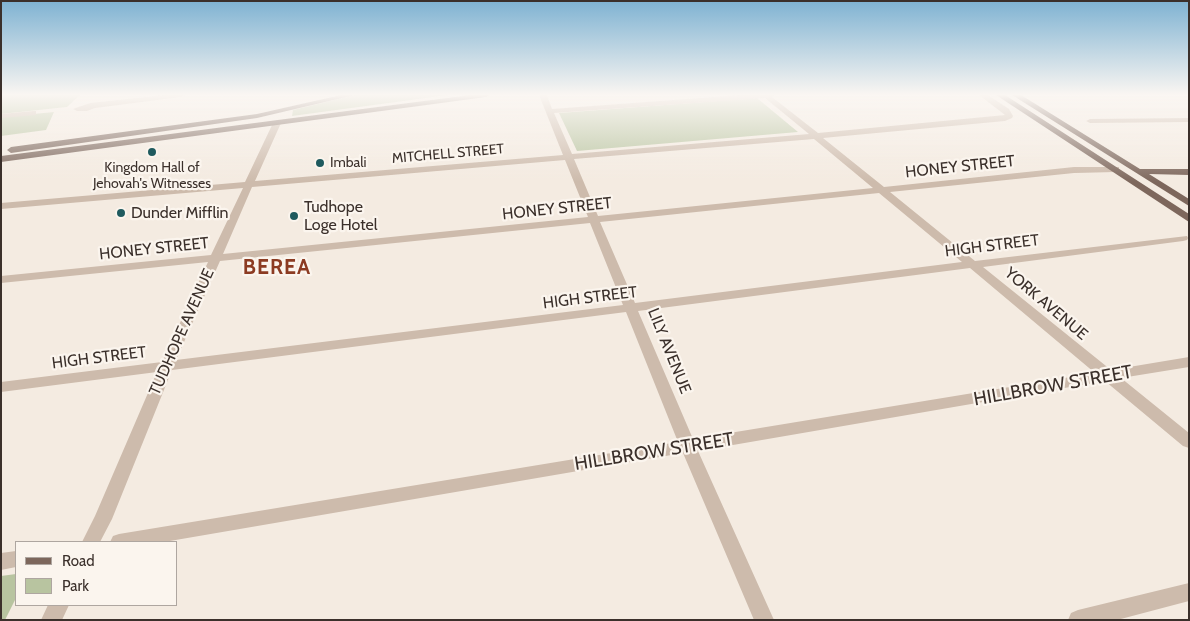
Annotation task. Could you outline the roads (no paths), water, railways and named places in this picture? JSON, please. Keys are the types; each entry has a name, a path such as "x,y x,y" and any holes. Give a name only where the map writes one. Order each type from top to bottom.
{"main road":[{"path":"1,150 186,124"},
{"path":"1,150 202,124"},
{"path":"1,159 269,124"},
{"path":"1045,124 1189,219"},
{"path":"1064,124 1189,203"},
{"path":"1116,169 1189,172"}],"street":[{"name":"TUDHOPE AVENUE","path":"91,541 166,366 277,124"},
{"name":"LILY AVENUE","path":"554,124 688,447 764,620"},
{"name":"YORK AVENUE","path":"801,124 1189,442"},
{"name":"MITCHELL STREET","path":"1,206 816,136 932,124"},
{"name":"HONEY STREET","path":"1,280 1074,170 1116,169"},
{"name":"HIGH STREET","path":"1,387 632,309 1183,238"},
{"name":"HILLBROW STREET","path":"125,541 1189,362"},
{"path":"1,562 15,559"},
{"path":"1078,620 1189,592"},
{"path":"51,620 58,606"}],"place":[{"name":"Kingdom Hall of Jehovah's Witnesses","path":"152,152"},
{"name":"Imbali","path":"320,163"},
{"name":"Dunder Mifflin","path":"121,213"},
{"name":"Tudhope Loge Hotel","path":"294,216"}],"district":[{"name":"BEREA","path":"277,268"}]}
